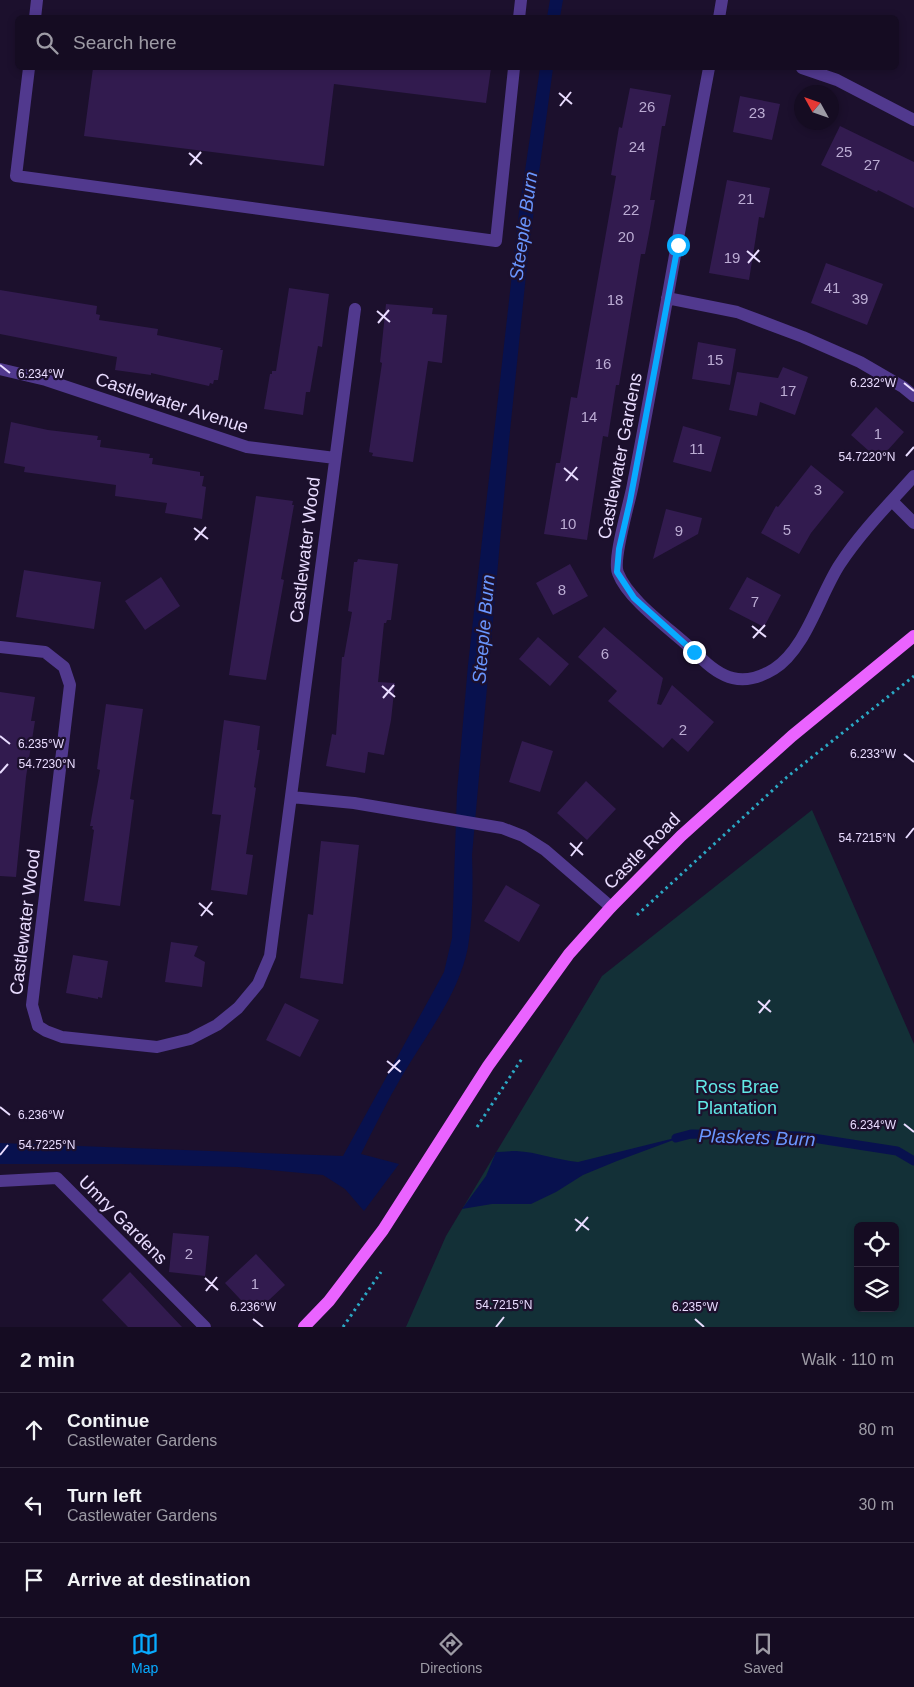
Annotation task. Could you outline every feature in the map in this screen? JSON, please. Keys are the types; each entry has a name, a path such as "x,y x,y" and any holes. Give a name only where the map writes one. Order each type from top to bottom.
{"main road":[{"name":"Castle Road","path":"304,1327 329,1301 383,1230 488,1066 563,962 611,907 681,836 792,736 914,636"}],"street":[{"path":"35,15 37,0"},
{"path":"519,15 521,0"},
{"path":"720,15 722,0"},
{"path":"29,70 16,176 496,241 514,70"},
{"name":"Castlewater Gardens","path":"709,70 630,501 619,549 617,572 634,598 718,674 739,680 757,677 776,668 796,648 838,567 914,476"},
{"path":"808,70 837,80 914,120"},
{"path":"667,298 737,312 803,337 860,362 904,387 914,396"},
{"name":"Castlewater Wood","path":"0,647 45,652 64,667 70,685 32,1006 38,1026 62,1037 157,1046 190,1039 216,1025 238,1008 258,984 270,956 355,308"},
{"name":"Castlewater Avenue","path":"0,369 46,380 246,447 335,458"},
{"path":"892,501 914,523"},
{"path":"291,796 354,803 425,816 488,824 502,828 522,836 545,850 611,907"},
{"name":"Umry Gardens","path":"0,1181 57,1178 205,1327"}],"path":[{"path":"634,918 787,778 914,676"},
{"path":"474,1131 524,1057"},
{"path":"343,1327 381,1272"}],"green space":[{"name":"Ross Brae Plantation","path":"812,810 914,1044 914,1327 406,1327 446,1236 602,976"}],"water":[{"path":"550,0 563,0 560,15 547,15"},
{"name":"Steeple Burn","path":"540,70 553,70 528,255 509,441 472,855 472,901 468,947 464,964 441,1014 396,1085 361,1154 399,1164 364,1211 345,1189 323,1175 238,1167 121,1164 0,1164 0,1143 343,1156 444,972 452,938 457,792 468,665 519,212"},
{"path":"687,1135 583,1175 556,1192 531,1204 492,1204 462,1209 486,1176 496,1152 516,1151 578,1162"}],"building":[{"path":"93,70 491,70 486,103 334,84 324,166 84,136"},
{"path":"630,88 671,95 665,126 662,126 650,200 655,200 645,254 641,254 619,385 616,385 608,437 603,436 587,540 544,534 556,463 560,463 571,397 577,398 616,176 611,175 619,127 622,128"},
{"path":"740,96 780,104 772,140 733,132"},
{"path":"840,126 914,162 914,208 821,165"},
{"path":"727,180 770,188 764,218 759,217 749,280 709,273"},
{"path":"826,263 883,284 867,325 811,303"},
{"path":"289,288 329,294 322,347 318,346 310,392 306,392 303,415 264,409 270,374 272,374 272,371 276,371"},
{"path":"0,290 97,306 96,314 100,315 99,320 158,329 157,335 221,348 220,350 223,350 218,380 214,380 213,384 210,383 209,386 151,373 151,375 115,370 117,357 0,334"},
{"path":"386,304 433,308 432,314 447,315 442,363 428,361 413,462 372,456 373,453 369,452 382,363 380,362"},
{"path":"698,342 736,349 730,385 692,379"},
{"path":"783,367 808,377 795,415 760,402 757,416 729,410 737,372 778,378"},
{"path":"876,407 904,432 879,460 851,435"},
{"path":"11,422 48,430 98,436 97,440 101,440 100,447 150,454 149,458 153,458 152,464 200,472 200,476 204,476 202,486 206,487 202,519 165,513 167,503 115,496 116,485 24,472 25,467 4,463"},
{"path":"683,426 721,437 711,472 673,462"},
{"path":"811,465 844,492 811,533 799,554 761,533 776,506 778,507"},
{"path":"256,496 293,501 292,505 294,505 281,579 284,580 266,680 229,675"},
{"path":"666,509 702,518 698,534 653,559"},
{"path":"358,559 398,564 391,620 387,620 384,623 378,682 395,683 391,720 384,755 368,752 365,773 326,766 332,734 336,735 342,657 344,657 352,612 348,611 354,562 357,562"},
{"path":"570,564 588,596 553,615 536,583"},
{"path":"24,570 101,582 94,629 16,617"},
{"path":"161,577 180,606 145,630 125,601"},
{"path":"747,577 781,595 764,627 729,609"},
{"path":"604,627 663,678 657,704 661,705 672,685 714,722 688,752 672,738 663,748 608,701 617,691 578,657"},
{"path":"538,637 569,664 550,686 519,659"},
{"path":"0,692 35,697 31,721 35,721 26,777 16,877 0,876"},
{"path":"106,704 143,709 130,799 134,800 120,906 84,901 94,830 92,829 93,826 90,826 100,770 97,769"},
{"path":"224,720 260,726 257,750 260,750 254,787 256,788 246,854 253,855 247,895 211,890 221,815 212,814"},
{"path":"522,741 553,751 540,792 509,782"},
{"path":"586,781 616,809 587,840 557,813"},
{"path":"321,841 359,845 343,984 300,978 308,914 313,915"},
{"path":"506,885 540,905 519,942 484,921"},
{"path":"171,942 198,946 194,956 205,962 202,987 165,982"},
{"path":"73,955 108,961 102,998 98,997 98,999 66,993"},
{"path":"285,1003 319,1020 300,1057 266,1040"},
{"path":"173,1233 209,1236 205,1276 169,1272"},
{"path":"256,1254 285,1285 254,1314 225,1283"},
{"path":"130,1272 182,1327 128,1327 102,1300"}],"waterway":[{"name":"Plaskets Burn","path":"676,1138 691,1134 800,1136 897,1151 914,1161"}],"route":[{"path":"678,245 630,501 619,549 617,572 634,598 694,652"}]}
